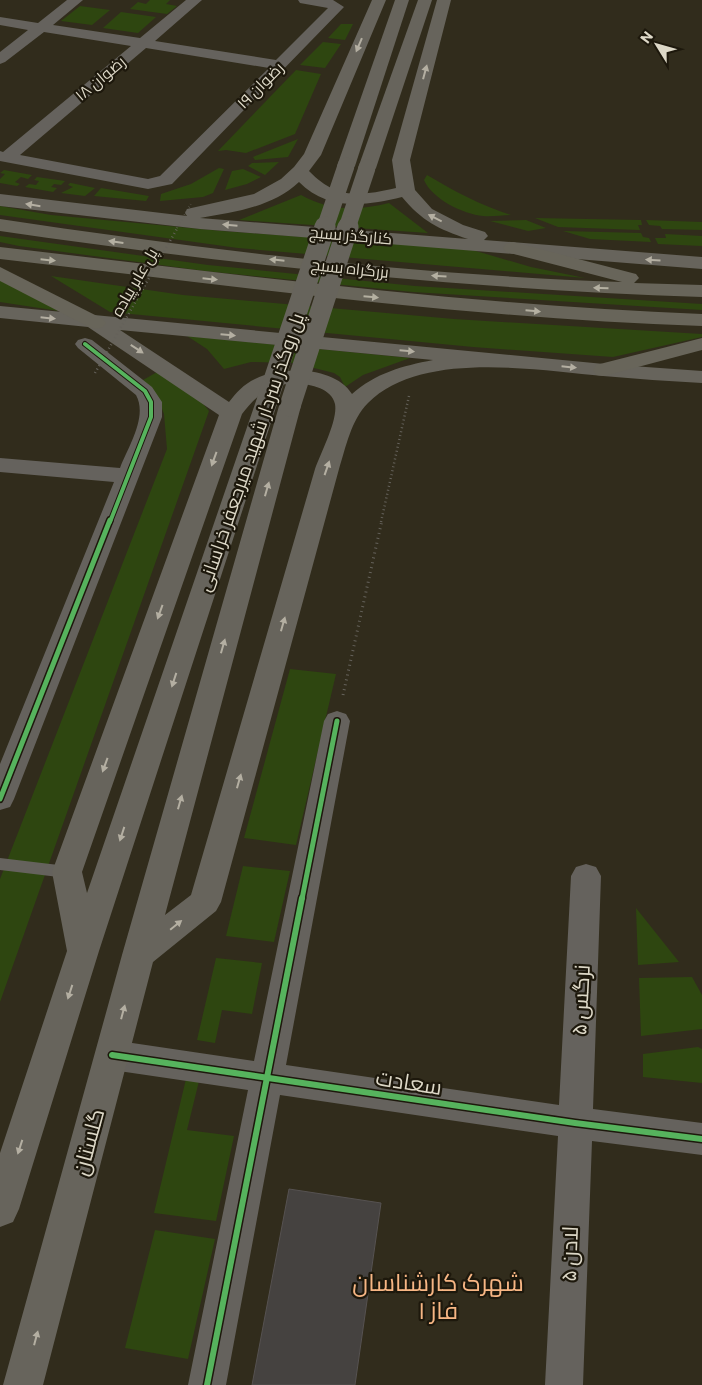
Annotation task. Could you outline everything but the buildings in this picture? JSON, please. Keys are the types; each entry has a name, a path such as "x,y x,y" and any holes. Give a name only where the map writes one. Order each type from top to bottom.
{"highway":[{"name":"بزرگراه بسیج","path":"0,225 158,248 371,271 593,288 702,291"},
{"path":"513,248 679,290"},
{"name":"بزرگراه بسیج","path":"0,253 359,295 590,316 702,320"},
{"path":"0,272 90,333"},
{"path":"604,370 702,344"}],"main road":[{"path":"127,217 193,214 251,202 289,184 300,173 312,156 379,0"},
{"path":"444,0 401,160 406,191 425,213 456,229 513,248"},
{"name":"پل روگذر سردار شهید میرجعفر خراسانی","path":"152,900 278,404 346,166 402,4"},
{"name":"پل روگذر سردار شهید میرجعفر خراسانی","path":"83,951 101,896 278,404 367,168 424,4"},
{"path":"300,173 312,188 334,198 357,200 406,191"},
{"name":"کنارگذر بسیج","path":"0,200 127,217 513,248 586,256 702,262"},
{"path":"1,314 90,333 498,360 604,370 702,376"},
{"path":"90,333 231,414"},
{"path":"346,418 364,394 389,376 415,369 498,360"},
{"path":"0,1209 83,951 67,872 231,414 252,390 266,382 283,378 319,380 333,387 344,396 348,406 346,418 327,469 205,902 138,955"},
{"name":"گلستان","path":"23,1385 152,900"}],"street":[{"path":"0,58 76,0"},
{"name":"رضوان ۱۸","path":"3,156 195,0"},
{"name":"رضوان ۱۹","path":"3,156 148,184 158,184 166,180 336,7 332,4 305,0"},
{"path":"0,21 281,65"},
{"path":"0,799 150,418 150,402 145,391 90,333"},
{"path":"0,465 127,476"},
{"path":"207,1385 337,721"},
{"name":"نرگس ۵","path":"575,1123 586,876"},
{"name":"سعادت","path":"112,1054 575,1123 702,1139"},
{"name":"لادن ۵","path":"564,1385 575,1123"}],"lane":[{"path":"0,864 67,872"}],"path":[{"path":"337,721 415,369"}],"green space":[{"path":"150,0 170,0 166,4 177,6 167,14 130,9 138,2 146,4"},
{"path":"80,6 110,10 92,25 61,21"},
{"path":"121,12 156,17 138,33 103,28"},
{"path":"341,24 353,24 345,40 328,38"},
{"path":"323,42 341,44 325,68 300,65"},
{"path":"296,70 321,74 295,134 246,153 226,150 218,151"},
{"path":"298,139 288,157 255,160 253,157"},
{"path":"279,162 265,175 248,166 252,163"},
{"path":"219,168 224,169 213,193 203,197 160,201 161,194 191,184"},
{"path":"243,169 261,177 247,184 225,190 232,171"},
{"path":"4,170 32,175 28,179 21,177 15,182 20,184 17,186 0,183 0,179 5,174 0,173"},
{"path":"427,175 489,207 511,215 483,216 458,209 441,199 428,187 424,180"},
{"path":"37,177 65,181 61,185 54,184 51,187 57,188 53,192 25,187 29,184 36,185 39,181 34,180"},
{"path":"70,183 95,188 85,196 61,193 73,187 68,185"},
{"path":"101,188 149,196 146,201 94,196"},
{"path":"301,195 322,204 344,208 377,206 389,203 428,233 239,220"},
{"path":"0,206 51,215 222,231 469,249 531,267 585,278 238,248 0,215"},
{"path":"535,218 641,220 642,225 638,225 640,230 558,227"},
{"path":"526,220 546,228 528,231 490,221"},
{"path":"646,220 702,222 702,230 662,229 660,226 649,225"},
{"path":"563,231 641,233 643,237 649,238 651,242 590,239"},
{"path":"665,234 702,236 702,246 658,244 655,238 666,238"},
{"path":"0,236 208,265 415,286 702,304 702,310 413,292 205,271 19,246 0,242"},
{"path":"51,276 183,295 454,319 702,334 702,337 613,357 473,347 110,312"},
{"path":"0,280 59,311 0,302"},
{"path":"187,336 410,358 363,375 345,387 340,377 334,373 294,363 251,362 224,369 207,349"},
{"path":"159,371 196,395 209,411 0,1002 0,879 167,449 164,414 159,401 143,380"},
{"path":"290,669 336,674 296,845 244,838"},
{"path":"243,866 290,871 274,942 226,936"},
{"path":"636,908 679,962 638,965"},
{"path":"216,958 262,963 252,1014 222,1010 215,1043 197,1040"},
{"path":"692,977 702,995 702,1029 641,1036 639,978"},
{"path":"698,1047 702,1049 702,1083 643,1077 643,1054"},
{"path":"186,1079 199,1081 187,1130 234,1136 216,1221 154,1213"},
{"path":"155,1230 215,1239 188,1359 125,1348"}],"cycle path":[{"path":"0,799 151,417 151,402 145,391 85,344"},
{"path":"207,1385 337,721"},
{"path":"112,1055 575,1123 702,1139"}],"district":[{"name":"شهرک کارشناسان فاز ۱","path":"438,1297"}]}
